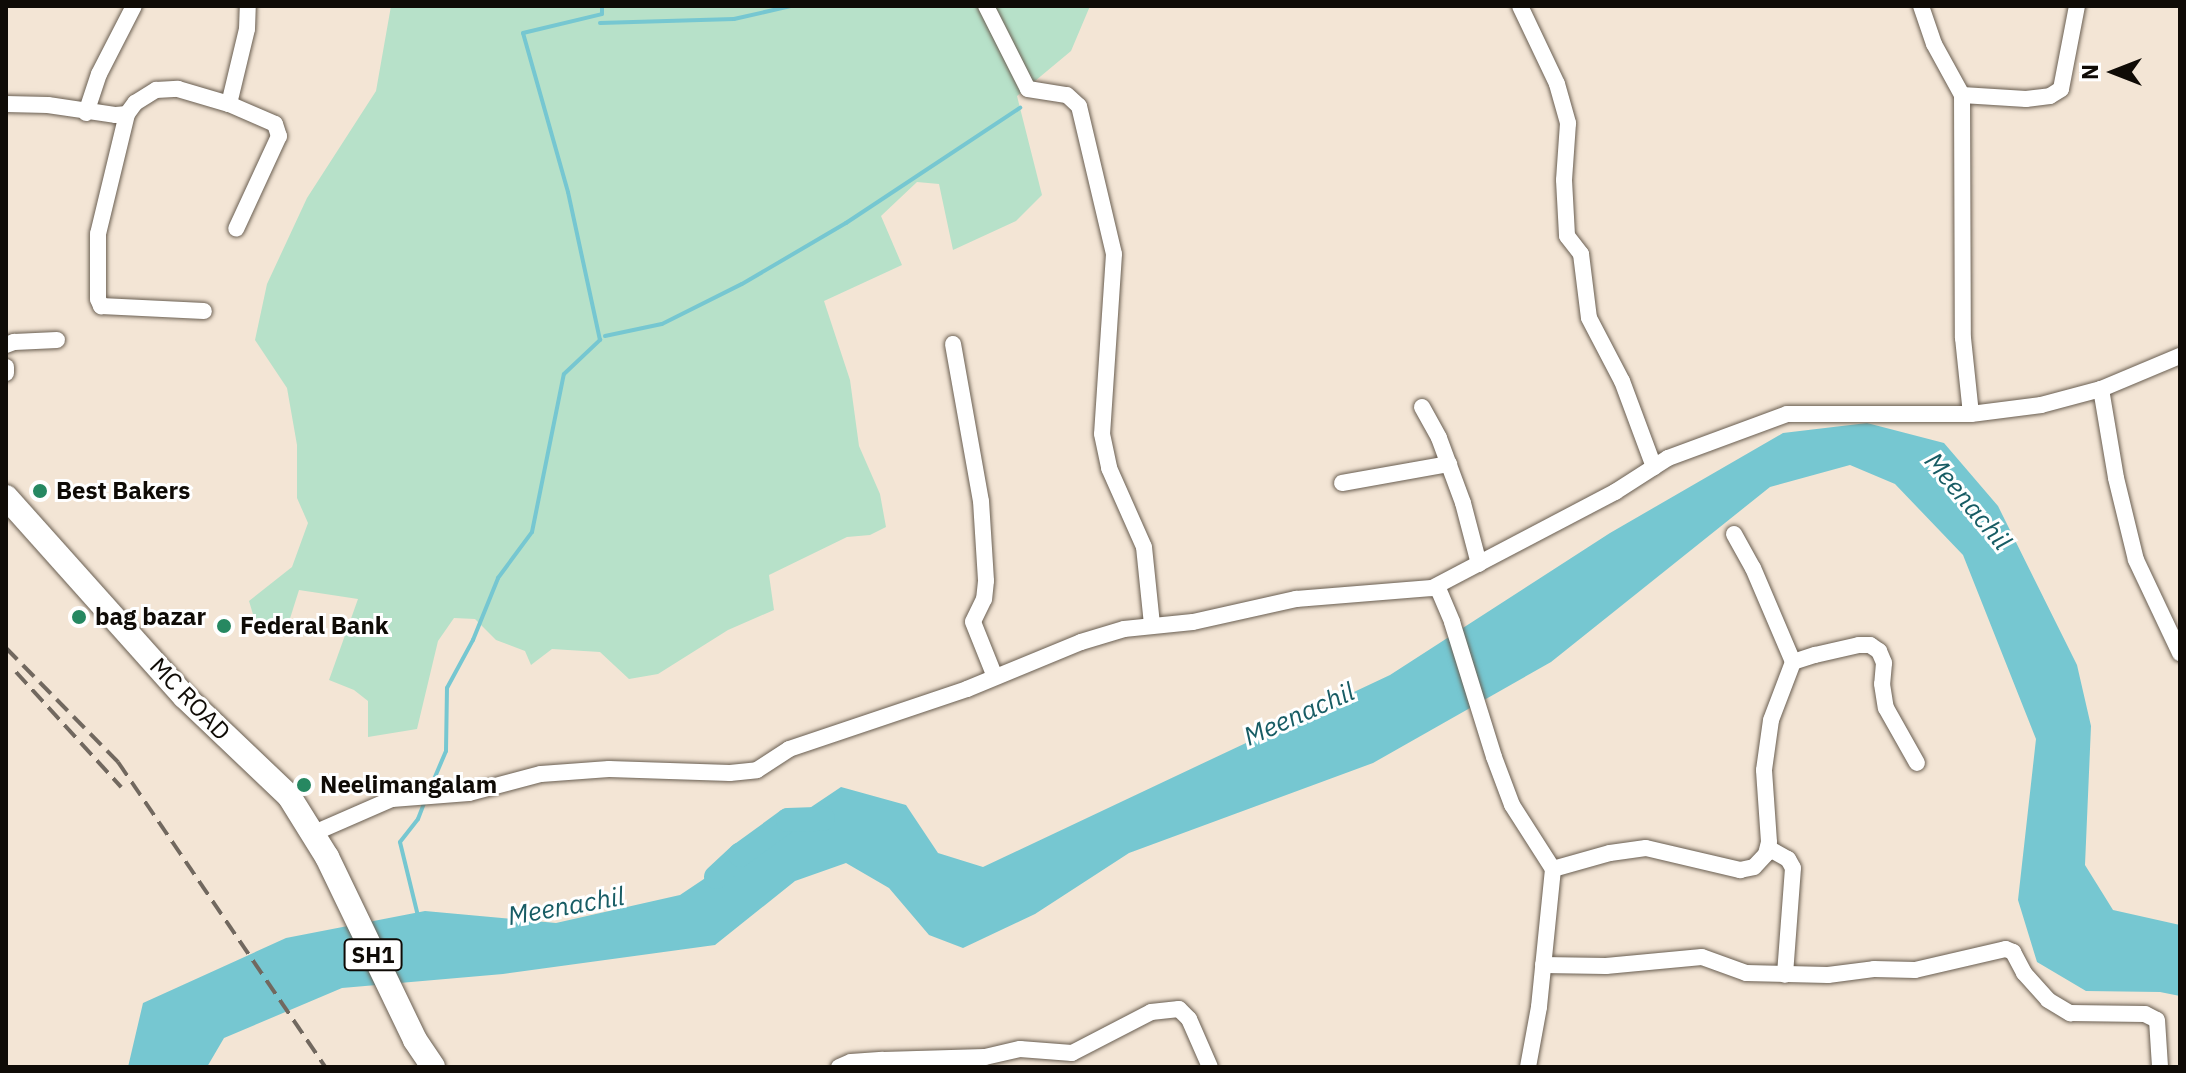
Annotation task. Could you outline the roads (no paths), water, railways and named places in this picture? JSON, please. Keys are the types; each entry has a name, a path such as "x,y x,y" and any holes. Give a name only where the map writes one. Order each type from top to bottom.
{"main road":[{"name":"MC ROAD","path":"6,497 184,696 289,796 314,833 415,1040 433,1067"}],"street":[{"path":"86,113 114,41 134,6"},
{"path":"229,104 247,29 248,6"},
{"path":"986,6 1028,89 1067,95 1079,106 1114,254 1102,434 1109,468 1144,547 1152,624"},
{"path":"1520,6 1557,84 1568,123 1564,180 1567,236 1581,254 1589,318 1622,381 1654,467"},
{"path":"1921,6 1934,44 1962,95 1963,338 1971,414"},
{"path":"1962,95 2026,99 2050,96 2061,89 2077,6"},
{"path":"204,311 101,306 98,299 98,234 127,114 135,103 156,90 178,89 229,104 275,124 279,136 236,229"},
{"path":"6,104 48,105 86,113 127,114"},
{"path":"6,345 57,340"},
{"path":"953,344 981,501 986,581 984,599 973,622 995,677"},
{"path":"314,833 375,805 425,796 469,793 541,774 667,769 730,773 757,770 789,749 995,677 1103,634 1152,624 1193,622 1296,599 1437,586 1615,492 1668,458 1787,414 1971,414 2041,405 2101,389 2180,356"},
{"path":"2101,389 2116,478 2136,560 2180,653"},
{"path":"1422,407 1449,464 1479,564"},
{"path":"1342,483 1449,464"},
{"path":"1553,869 1610,853 1646,848 1740,870 1754,867 1768,848 1764,770 1771,720 1793,662 1753,568 1734,534"},
{"path":"1437,586 1452,622 1512,805 1553,869 1534,1045 1528,1067"},
{"path":"1793,662 1859,645 1870,645 1879,651 1884,663 1882,684 1886,708 1917,763"},
{"path":"1768,848 1788,859 1793,868 1785,975"},
{"path":"1543,965 1606,966 1702,957 1746,973 1785,975 1874,969 1915,970 2006,949 2013,952 2024,973 2048,1000 2070,1013 2145,1014 2157,1020 2160,1067"},
{"path":"839,1067 851,1062 883,1060 936,1064 1020,1049 1072,1053 1151,1012 1179,1009 1189,1019 1210,1067"}],"water":[{"path":"1867,423 1944,443 1998,506 2077,665 2091,726 2085,865 2113,910 2180,925 2180,996 2160,992 2086,991 2037,962 2018,900 2036,739 1963,555 1895,484 1850,465 1770,487 1551,662 1373,763 1129,853 1035,914 963,948 929,935 889,888 846,863 795,881 715,945 503,974 342,988 224,1038 207,1067 128,1067 143,1003 286,938 425,911 556,923 680,895 841,787 906,805 938,853 983,867 1390,675 1610,533 1783,433"}],"waterway":[{"path":"429,791 446,751 447,688 473,640 498,578 532,532 564,374 600,340 568,192 523,33 602,14 602,6"},
{"path":"600,23 734,19 791,6"},
{"path":"605,336 662,324 742,284 846,223 1020,108"},
{"path":"418,916 400,842 418,819 424,803"},
{"name":"Meenachil","path":"716,877 788,820 823,819"}],"railway":[{"path":"6,648 118,762 325,1067"},
{"path":"16,672 121,787"}],"place":[{"name":"Best Bakers","path":"40,491"},
{"name":"bag bazar","path":"79,617"},
{"name":"Federal Bank","path":"224,626"},
{"name":"Neelimangalam","path":"304,785"}]}
